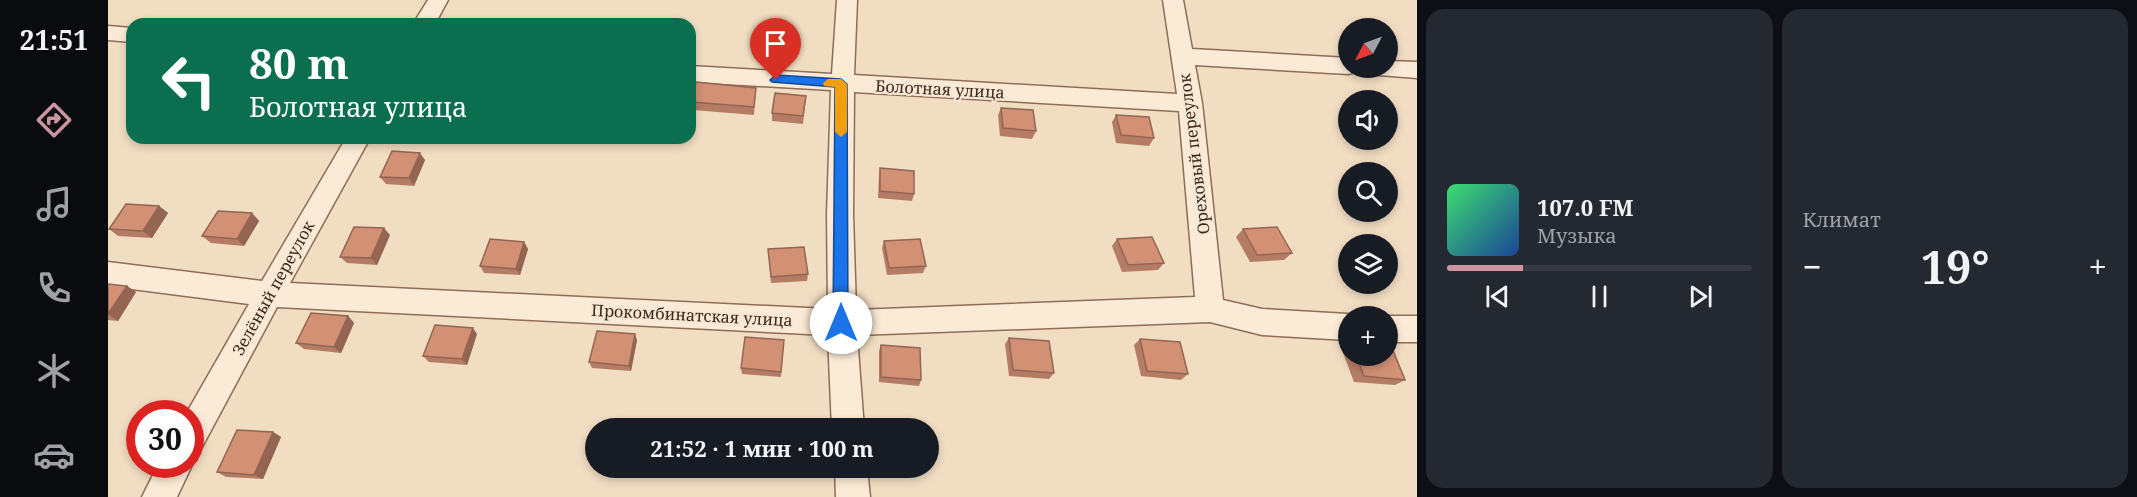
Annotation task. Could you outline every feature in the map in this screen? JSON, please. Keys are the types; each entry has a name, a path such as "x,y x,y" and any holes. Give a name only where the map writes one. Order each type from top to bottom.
{"street":[{"path":"428,18 438,0"},
{"path":"847,0 841,84 841,323 847,418"},
{"name":"Ореховый переулок","path":"1173,0 1190,103 1210,309"},
{"path":"108,33 126,34"},
{"path":"1182,56 1338,65"},
{"path":"1398,69 1417,70"},
{"name":"Болотная улица","path":"696,74 1190,103"},
{"name":"Зелёный переулок","path":"204,412 355,144"},
{"name":"Прокомбинатская улица","path":"108,274 269,294 841,323 1210,309 1262,322 1338,326"},
{"path":"1398,329 1417,328"},
{"path":"159,497 169,478"},
{"path":"852,478 853,497"}],"building":[{"path":"696,82 756,88 754,107 696,102"},
{"path":"775,93 806,96 803,116 772,113"},
{"path":"1001,108 1033,110 1036,131 1003,128"},
{"path":"1116,115 1149,117 1154,138 1121,135"},
{"path":"392,151 420,153 409,178 380,177"},
{"path":"880,168 914,171 914,194 880,191"},
{"path":"126,204 159,206 143,231 109,229"},
{"path":"218,211 252,213 237,239 202,236"},
{"path":"354,227 384,228 371,258 340,257"},
{"path":"1277,227 1292,253 1257,255 1243,229"},
{"path":"1152,237 1164,263 1128,265 1117,239"},
{"path":"490,239 524,242 516,269 480,266"},
{"path":"920,239 926,266 889,268 884,241"},
{"path":"804,247 808,274 771,277 768,249"},
{"path":"108,284 127,286 108,314"},
{"path":"311,313 348,316 334,347 296,343"},
{"path":"435,325 473,328 462,359 423,356"},
{"path":"597,331 635,334 629,366 589,362"},
{"path":"745,337 784,340 781,372 741,368"},
{"path":"1009,338 1049,341 1054,373 1013,370"},
{"path":"1140,339 1180,342 1188,374 1147,371"},
{"path":"881,345 920,348 921,380 881,377"},
{"path":"1398,363 1405,380 1364,376 1360,366 1398,366"},
{"path":"237,430 273,432 254,475 217,472"}],"slow traffic":[{"path":"828,83 841,84 841,132"}],"route":[{"path":"776,80 841,84 841,323"}]}
